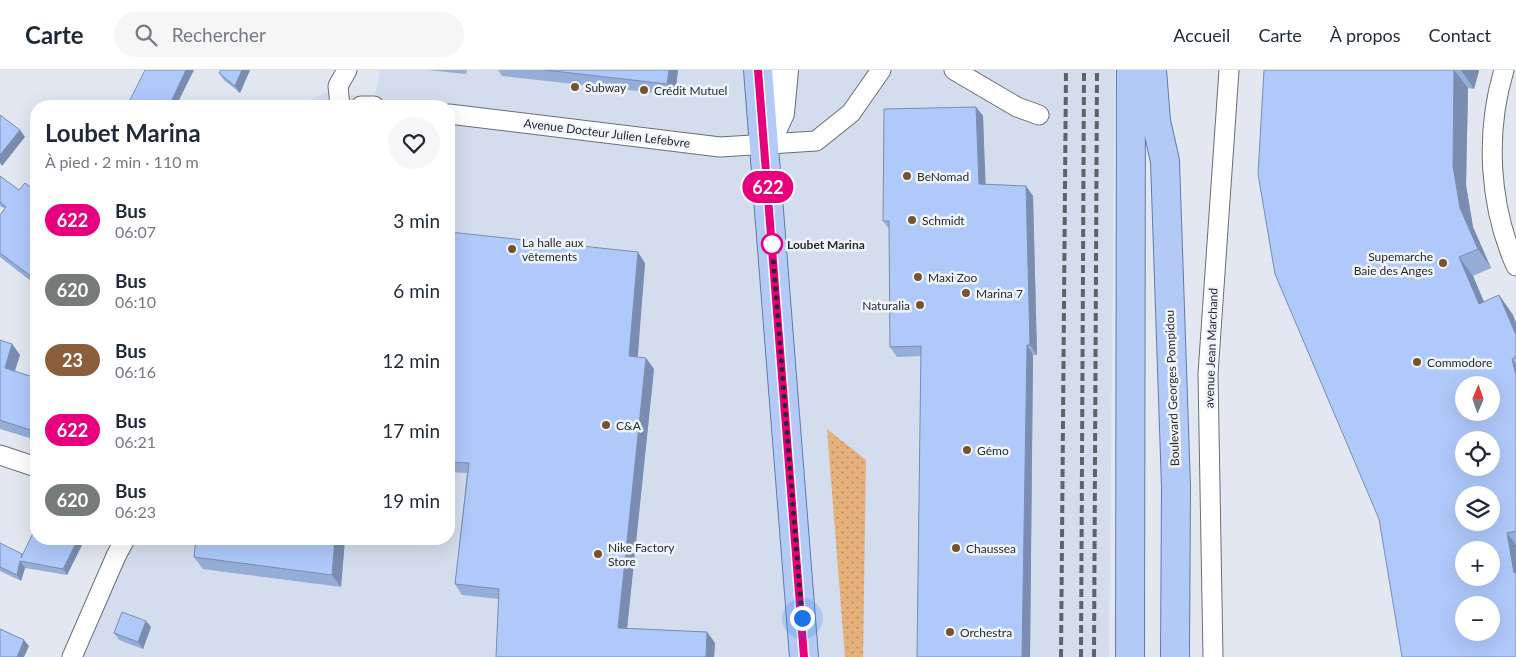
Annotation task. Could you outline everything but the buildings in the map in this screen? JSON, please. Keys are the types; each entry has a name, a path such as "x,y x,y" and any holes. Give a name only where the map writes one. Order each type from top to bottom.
{"main road":[{"path":"758,70 804,657"},
{"path":"765,145 780,113 784,70"},
{"path":"1131,70 1143,123"},
{"path":"1130,657 1143,123 1152,70"},
{"name":"Boulevard Georges Pompidou","path":"1143,123 1165,161 1176,487 1175,657"}],"street":[{"path":"339,100 338,86 347,70"},
{"name":"Avenue Docteur Julien Lefebvre","path":"455,115 720,147 816,141 852,113 881,70"},
{"path":"954,70 1018,107 1039,115"},
{"name":"avenue Jean Marchand","path":"1213,657 1208,374 1229,70"},
{"path":"1504,70 1496,102 1493,180 1503,235 1516,266"},
{"path":"0,455 30,465"},
{"path":"72,657 122,545"}],"shaded area":[{"path":"380,70 1115,70 1109,657 77,657 123,545 455,545 455,100 311,100 324,93 374,98"},
{"path":"827,429 866,460 863,657 845,657"}],"railway":[{"path":"1061,657 1066,70"},
{"path":"1081,657 1084,70"},
{"path":"1094,657 1097,70"}],"bus line":[{"name":"622","path":"758,70 787,418 804,657"}],"place":[{"name":"Subway","path":"575,87"},
{"name":"Crédit Mutuel","path":"644,90"},
{"name":"BeNomad","path":"907,176"},
{"name":"Schmidt","path":"912,220"},
{"name":"Loubet Marina","path":"772,244"},
{"name":"La halle aux vêtements","path":"512,249"},
{"name":"Supemarche Baie des Anges","path":"1443,263"},
{"name":"Maxi Zoo","path":"918,277"},
{"name":"Marina 7","path":"966,293"},
{"name":"Naturalia","path":"920,305"},
{"name":"Commodore","path":"1417,362"},
{"name":"C&A","path":"606,425"},
{"name":"Gémo","path":"967,450"},
{"name":"Chaussea","path":"956,548"},
{"name":"Nike Factory Store","path":"598,554"},
{"name":"Orchestra","path":"950,632"}],"route":[{"path":"772,244 802,618"}]}
